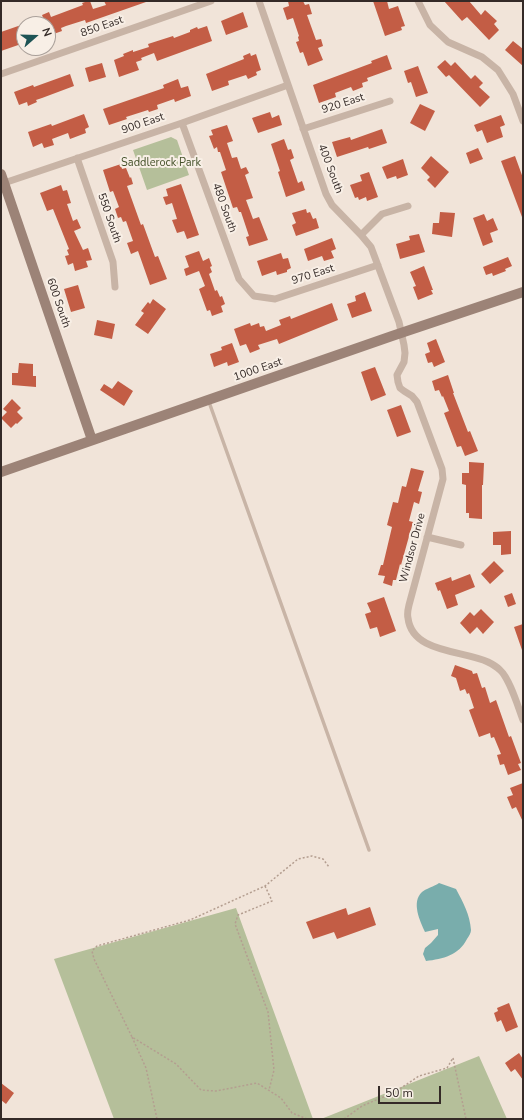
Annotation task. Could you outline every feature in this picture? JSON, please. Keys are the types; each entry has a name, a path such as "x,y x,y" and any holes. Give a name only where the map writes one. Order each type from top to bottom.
{"street":[{"name":"850 East","path":"1,74 211,1"},
{"name":"400 South","path":"259,1 326,194 332,205 361,234 371,247 402,333"},
{"path":"418,1 430,25 448,42 482,57 498,70 513,94 523,121"},
{"name":"900 East","path":"2,178 77,158 182,123 288,85"},
{"name":"920 East","path":"303,129 390,101"},
{"name":"480 South","path":"182,123 238,279 254,296"},
{"name":"550 South","path":"77,158 113,262 115,287"},
{"name":"600 South","path":"2,178 92,440"},
{"path":"361,234 382,214 408,206"},
{"name":"970 East","path":"254,296 275,299 378,265"},
{"name":"1000 East","path":"1,472 523,292"},
{"name":"Windsor Drive","path":"402,333 405,353 404,362 397,375 398,382 400,388 412,396 417,402 442,469 443,479 408,606 410,628 417,638 428,645 488,662 502,672 510,687 523,720"},
{"path":"428,537 461,545"}],"lane":[{"path":"208,400 369,850"}],"path":[{"path":"157,1119 146,1068 94,959 92,951 97,946 190,920 265,886 298,859 312,856 323,858 328,867"},
{"path":"265,886 272,901 238,915 235,924 268,1012 274,1070 269,1090"},
{"path":"132,1036 176,1064 201,1090 216,1091 257,1083 281,1098 292,1112 307,1119"},
{"path":"344,1119 362,1106 395,1092 419,1076 447,1068 453,1058 466,1119"}],"green space":[{"name":"Saddlerock Park","path":"171,137 177,140 189,175 147,190 133,150"},
{"path":"236,908 313,1119 114,1119 54,959"},
{"path":"479,1056 507,1119 321,1119"}],"water":[{"path":"439,883 456,889 468,914 471,931 460,949 450,955 426,961 423,954 425,948 438,935 438,929 425,932 418,912 417,901 422,892"}],"building":[{"path":"90,1 93,9 106,5 104,1 146,2 86,23 85,20 66,26 61,28 62,31 56,33 56,16 54,16 83,5 82,3"},
{"path":"288,1 303,1 305,5 309,4 312,14 307,15 316,40 321,39 323,46 318,48 323,60 308,66 303,52 300,53 296,42 299,41 299,36 293,18 287,20 283,8 289,6"},
{"path":"373,1 387,1 389,9 398,6 405,26 401,27 402,30 385,36"},
{"path":"444,1 469,1 481,15 485,10 497,21 494,24 499,30 489,40 467,17 462,21"},
{"path":"49,12 51,16 42,16 42,15"},
{"path":"243,12 248,27 226,35 221,21"},
{"path":"207,26 212,41 157,61 154,53 141,58 142,60 136,62 139,70 119,77 114,60 124,56 123,54 133,50 133,52 149,47 148,44 173,36 174,38 190,32 190,30 197,27 198,29"},
{"path":"16,27 16,46 1,51 1,32"},
{"path":"513,41 523,49 523,66 505,50"},
{"path":"250,53 251,56 256,54 261,70 256,72 257,75 248,79 246,75 228,81 229,85 212,91 206,74 244,59 243,56"},
{"path":"387,55 392,69 367,78 368,81 362,83 363,87 353,91 351,87 335,93 336,97 319,103 313,85 372,63 371,61"},
{"path":"445,60 451,66 455,62 471,79 475,75 483,83 479,87 490,97 480,107 449,75 446,77 437,67"},
{"path":"102,63 106,77 89,82 85,68"},
{"path":"418,66 428,93 416,97 411,82 408,83 404,71"},
{"path":"70,74 74,86 36,100 37,102 28,106 27,102 19,105 14,92 33,85 34,87"},
{"path":"178,79 181,88 188,86 191,96 175,102 174,99 157,105 158,109 149,112 148,110 126,117 127,119 109,125 103,109 164,88 163,85"},
{"path":"420,104 435,111 425,131 410,123"},
{"path":"270,112 272,118 279,115 282,125 258,133 252,118"},
{"path":"84,114 89,127 85,129 86,133 70,139 68,133 52,139 54,145 44,148 42,143 33,147 28,132 51,124 52,126"},
{"path":"501,115 505,125 500,127 503,137 487,143 482,130 477,132 474,125"},
{"path":"227,125 233,141 227,143 232,158 237,157 241,169 246,167 249,173 245,175 253,198 246,200 253,219 259,217 268,240 249,246 246,237 249,236 241,212 239,212 237,207 233,208 221,172 226,170 220,152 218,152 217,147 214,149 209,136 213,135 211,130"},
{"path":"382,129 387,143 369,149 368,147 337,157 332,142 350,137 351,140"},
{"path":"284,139 288,150 291,149 294,158 290,160 298,183 302,181 305,190 286,197 278,172 280,171 271,144"},
{"path":"478,148 483,159 470,164 466,153"},
{"path":"431,156 449,172 435,188 427,180 430,177 421,168"},
{"path":"515,156 523,178 522,217 501,161"},
{"path":"403,159 408,175 397,179 396,176 387,179 382,167"},
{"path":"121,164 122,169 126,168 130,178 131,177 133,184 127,186 141,225 143,224 155,257 158,256 167,279 150,285 138,251 131,254 127,243 133,241 126,221 123,222 121,217 118,218 115,209 119,207 113,191 110,192 103,170"},
{"path":"369,172 378,197 367,201 366,197 359,200 358,197 355,198 350,185 362,181 360,175"},
{"path":"181,184 199,235 187,239 184,231 177,233 172,220 177,219 172,203 166,205 163,197 168,196 166,189"},
{"path":"61,185 63,191 67,190 71,203 67,204 73,221 77,219 81,228 74,231 83,250 88,248 92,260 86,261 88,267 75,271 73,263 68,265 65,256 69,255 67,250 69,249 53,209 47,211 40,193"},
{"path":"306,209 307,213 310,212 313,219 316,218 319,228 296,236 292,225 296,223 292,213"},
{"path":"440,212 455,213 452,237 432,234 433,223 439,223"},
{"path":"484,214 487,221 493,218 498,230 490,233 493,242 483,246 473,218"},
{"path":"419,234 425,252 400,259 396,244 410,240 409,236"},
{"path":"332,238 336,249 331,251 334,258 324,261 322,256 308,261 304,249"},
{"path":"199,251 203,261 209,258 212,266 210,267 212,272 209,274 215,291 217,290 220,297 222,296 225,304 221,306 223,312 212,316 210,310 207,311 199,289 205,286 199,271 186,276 184,269 189,267 185,256"},
{"path":"281,253 283,259 288,258 291,268 287,270 287,272 277,275 276,271 262,276 257,261"},
{"path":"508,257 512,266 505,269 506,271 493,276 492,273 486,275 483,267"},
{"path":"424,266 433,290 431,290 433,294 418,300 413,287 416,286 410,272"},
{"path":"78,285 85,308 71,312 64,289"},
{"path":"365,292 372,311 352,318 347,304 356,301 355,296"},
{"path":"153,299 166,309 148,334 135,325 144,313 141,311 148,302 150,304"},
{"path":"332,303 338,320 279,344 277,339 258,345 260,349 250,353 246,344 240,346 234,329 250,323 251,326 259,323 260,327 264,326 266,331 281,325 279,320 290,316 291,319"},
{"path":"97,320 115,324 112,339 94,335"},
{"path":"436,339 445,362 434,367 432,362 428,363 425,354 430,352 427,343"},
{"path":"232,343 239,362 228,366 227,362 214,367 210,354 222,350 221,347"},
{"path":"19,363 33,364 33,376 36,376 36,387 12,385 12,373 18,373"},
{"path":"375,367 386,395 371,401 361,372"},
{"path":"448,375 453,393 468,432 470,431 478,451 465,456 461,446 457,447 444,413 449,411 443,396 442,397 439,390 435,391 432,381"},
{"path":"118,381 133,391 124,406 100,390 104,384 112,389"},
{"path":"12,399 21,408 17,412 23,418 11,428 1,418 7,412 3,409"},
{"path":"401,405 411,432 397,437 387,410"},
{"path":"469,462 484,463 482,485 482,519 469,518 469,513 466,513 466,485 462,484 462,473 469,473"},
{"path":"411,468 424,471 418,491 422,492 419,504 414,502 409,521 413,522 401,565 400,564 396,580 393,580 392,586 383,583 385,576 378,575 381,565 383,565 392,527 387,525 393,502 398,503 402,486 406,487"},
{"path":"511,531 511,554 501,555 501,545 493,545 493,532"},
{"path":"494,561 504,571 490,584 481,574"},
{"path":"470,574 475,587 455,595 458,605 447,609 440,590 438,591 435,583 451,577 452,581"},
{"path":"512,593 516,604 508,607 504,596"},
{"path":"384,597 396,631 380,637 377,627 370,629 365,614 371,612 367,603"},
{"path":"481,609 494,622 483,634 477,627 470,634 460,623 470,612 474,616"},
{"path":"523,624 523,649 522,650 514,627"},
{"path":"455,665 472,671 473,674 477,673 482,688 485,687 490,703 496,700 509,737 511,736 521,763 518,764 521,770 508,775 504,764 500,765 497,755 501,754 494,737 491,738 490,733 479,737 469,710 474,708 469,693 467,694 465,689 460,691 456,678 451,676"},
{"path":"523,783 523,822 516,807 512,809 507,797 513,795 510,788"},
{"path":"370,907 376,925 337,939 334,932 313,939 306,922 346,908 348,915"},
{"path":"509,1003 518,1027 506,1032 501,1020 497,1022 494,1013 498,1011 497,1008"},
{"path":"519,1053 523,1059 523,1080 515,1069 511,1072 505,1063"},
{"path":"1,1083 14,1093 6,1104 1,1100"}]}
